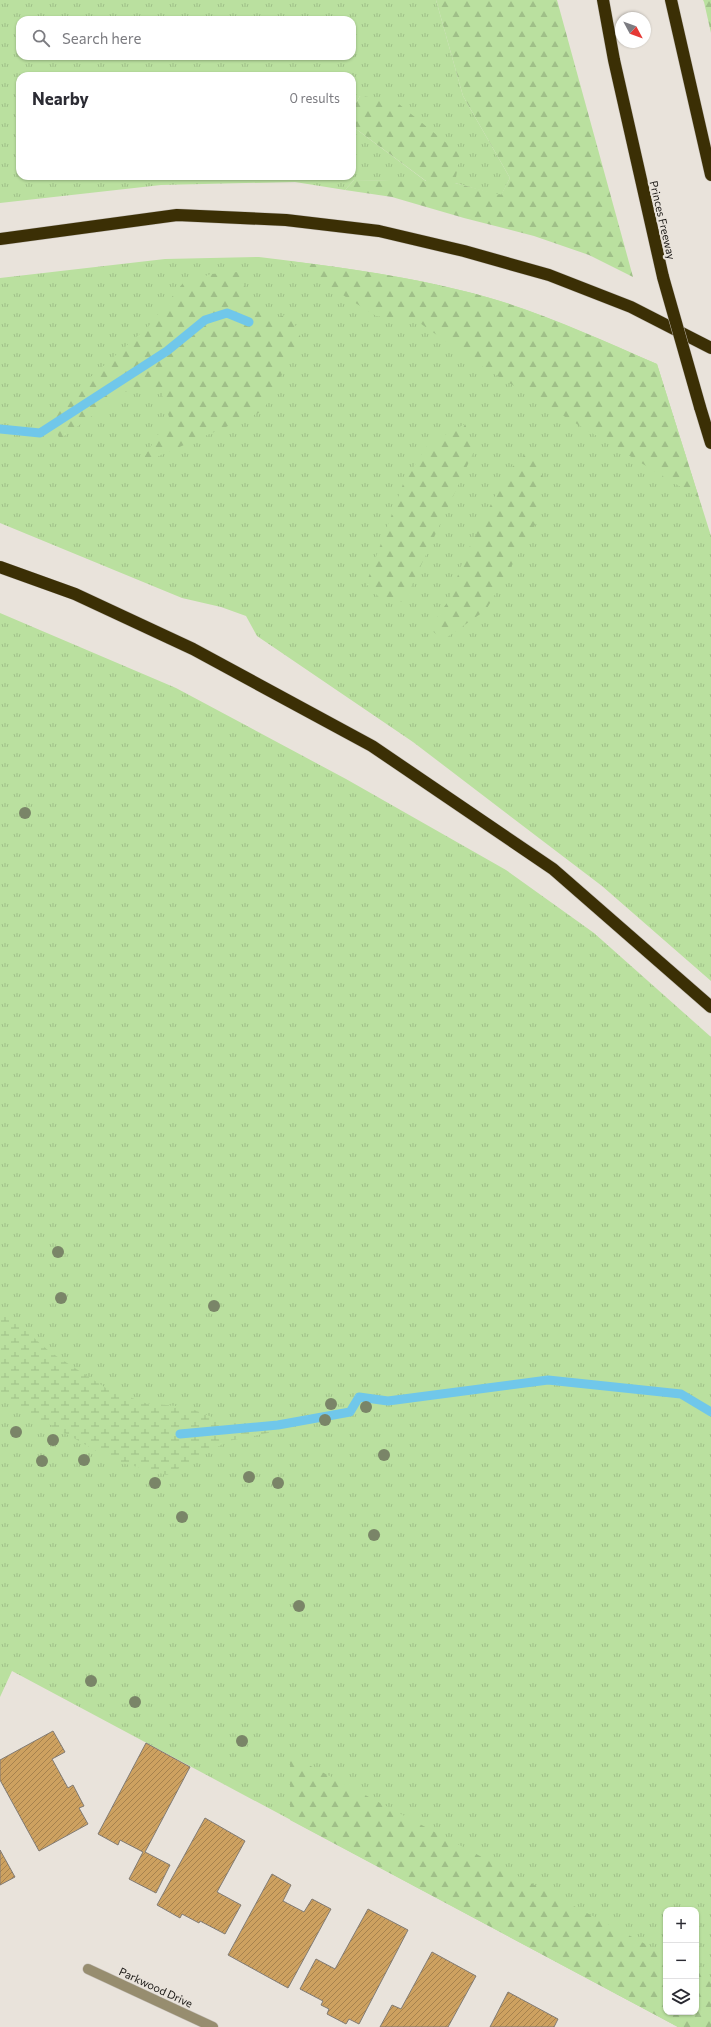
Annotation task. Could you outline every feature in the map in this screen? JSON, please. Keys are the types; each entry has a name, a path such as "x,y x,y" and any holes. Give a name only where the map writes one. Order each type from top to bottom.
{"highway":[{"name":"Princes Freeway","path":"603,0 614,60 663,277 711,443"},
{"path":"671,0 711,175"},
{"path":"0,239 177,215 286,220 380,232 464,250 549,275 631,307 711,348"},
{"path":"0,567 75,594 193,649 372,746 553,869 711,1007"}],"street":[{"name":"Parkwood Drive","path":"88,1969 213,2027"}],"green space":[{"path":"0,0 436,0 463,96 510,178 501,196 455,183 360,96 356,103 356,72 16,72 16,180 354,180 345,190 295,182 161,185 0,203"},
{"path":"436,0 557,0 633,277 589,255 534,236 392,197 345,190 354,180 426,181 356,129 356,103 360,96 394,100 460,154 455,183 501,195 510,178 463,96"},
{"path":"703,0 711,0 711,33 704,2"},
{"path":"356,129 427,182 354,180 356,180"},
{"path":"259,257 390,275 468,292 516,306 540,315 657,364 711,536 711,981 602,886 413,742 257,636 246,616 221,607 182,598 0,523 0,278 165,259"},
{"path":"289,261 401,277 468,292 516,306 564,324 657,364 699,498 478,364 417,321 376,316"},
{"path":"238,272 250,298 271,320 290,313 303,343 290,358 263,411 140,464 169,417 161,390 125,392 60,439 47,415 148,327 183,283 211,274"},
{"path":"465,424 475,449 404,602 382,600 366,584 403,484 428,444"},
{"path":"530,450 543,474 536,523 486,610 443,640 429,628 449,600 464,558 507,472"},
{"path":"0,613 176,688 346,779 506,870 594,933 711,1037 711,2027 678,2027 12,1671 0,1697"},
{"path":"0,1308 50,1352 106,1388 145,1403 187,1407 224,1422 258,1426 355,1407 346,1414 311,1420 278,1431 228,1441 167,1475 112,1460 0,1398"},
{"path":"290,1755 663,1953 663,2015 699,2015 699,1973 711,1979 711,2027 678,2027 290,1820"}],"building":[{"path":"53,1731 65,1752 52,1759 68,1788 73,1785 84,1806 79,1808 88,1824 39,1851 0,1780 0,1760"},
{"path":"146,1743 190,1767 145,1852 170,1865 156,1893 129,1879 143,1852 120,1840 118,1845 98,1834"},
{"path":"205,1818 245,1841 217,1892 241,1905 225,1934 200,1921 199,1923 182,1914 180,1918 157,1905"},
{"path":"0,1850 15,1877 0,1885"},
{"path":"272,1874 291,1885 283,1901 304,1912 312,1899 331,1909 288,1988 228,1955"},
{"path":"368,1909 408,1930 359,2024 349,2019 346,2024 327,2014 329,2009 321,2005 323,2001 300,1989 316,1959 335,1969"},
{"path":"432,1952 476,1976 448,2027 380,2027 392,2005 401,2009"},
{"path":"508,1992 558,2019 554,2027 490,2027"}],"waterway":[{"path":"0,429 40,433 167,351 205,320 227,313 249,322"},
{"path":"180,1434 278,1425 350,1412 359,1397 388,1401 548,1380 681,1394 711,1412"}]}
